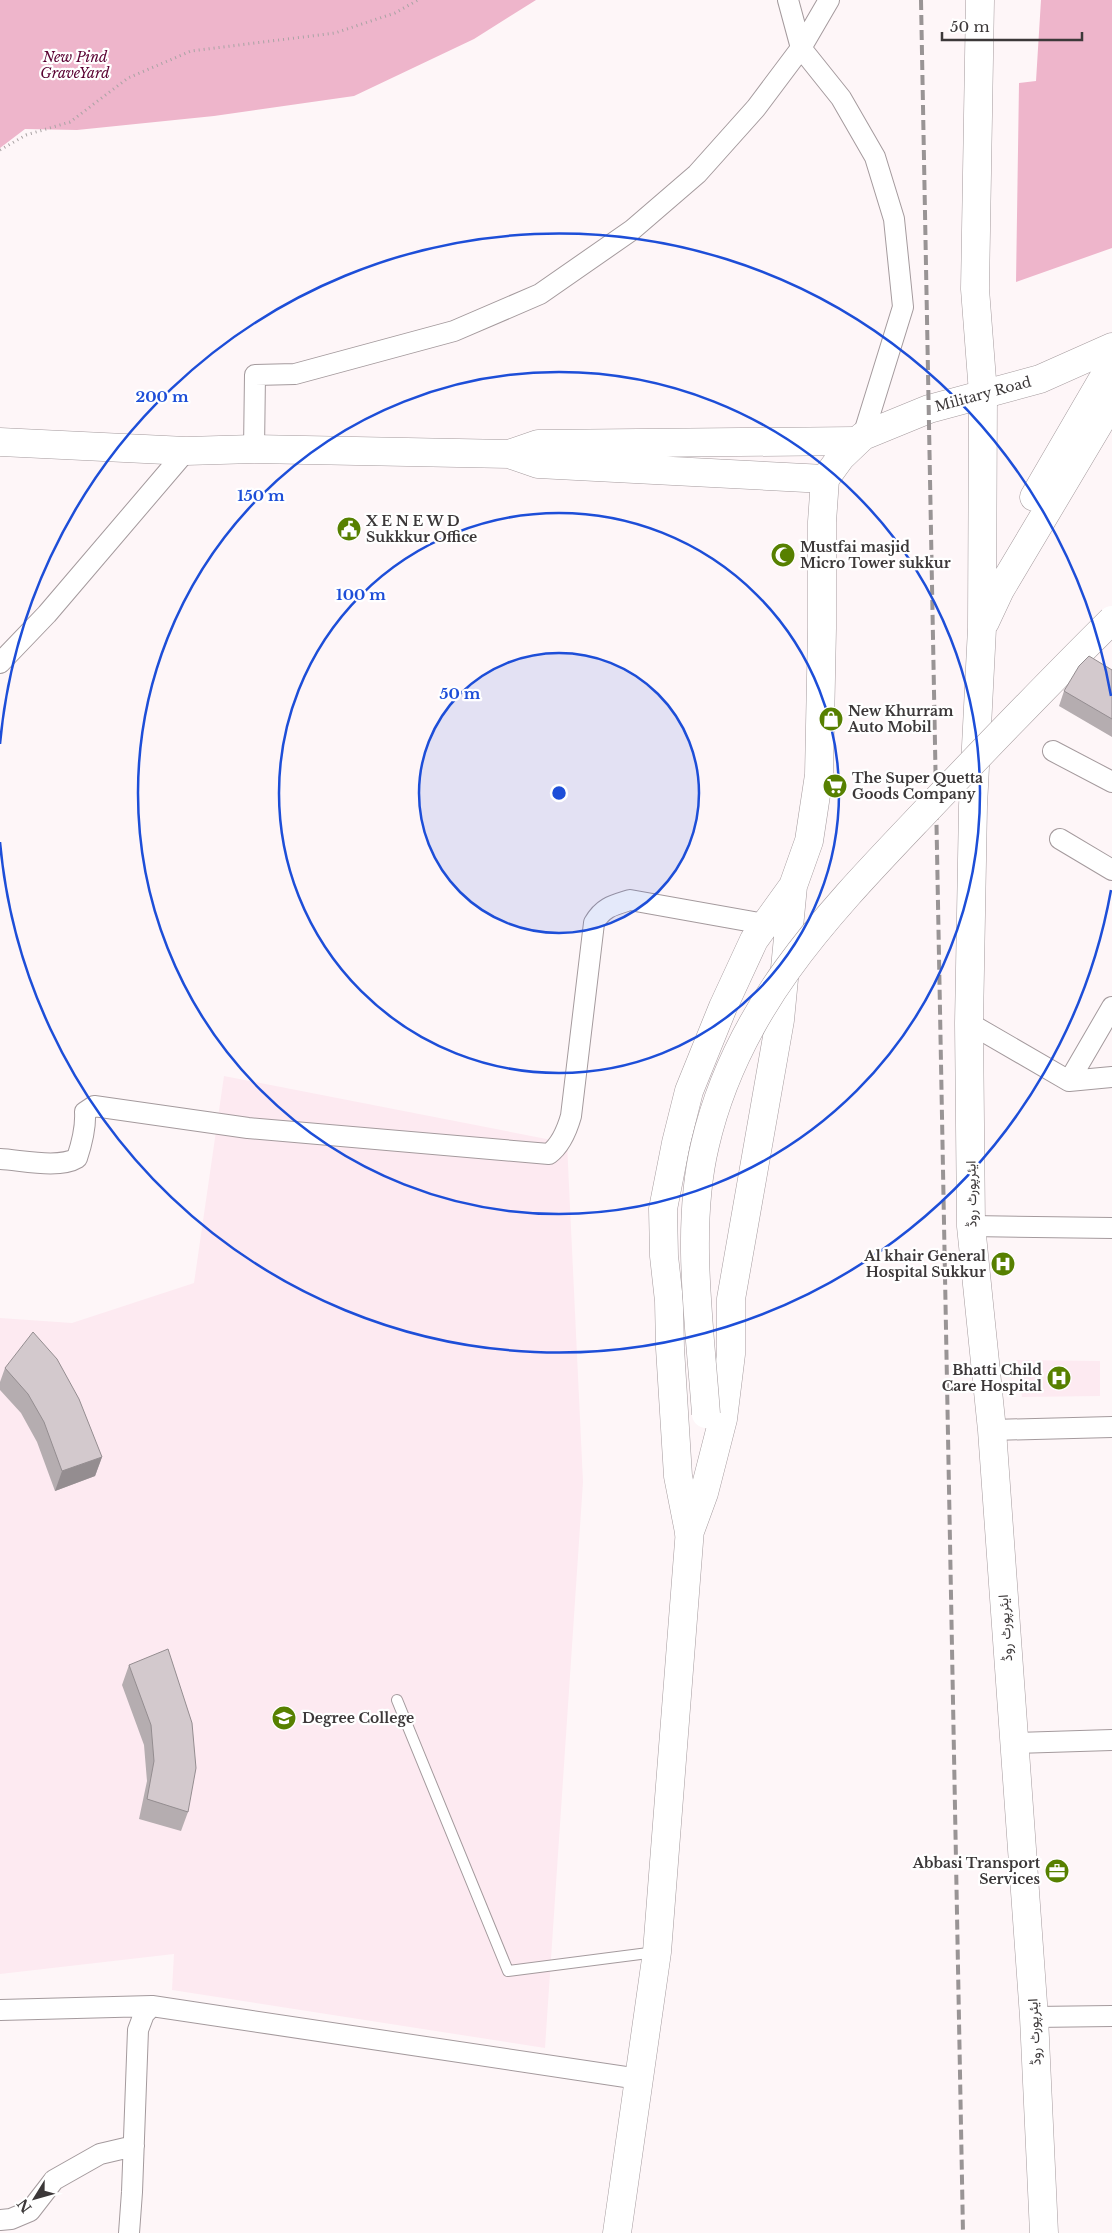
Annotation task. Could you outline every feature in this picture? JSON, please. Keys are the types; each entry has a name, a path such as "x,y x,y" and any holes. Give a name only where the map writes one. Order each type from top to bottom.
{"main road":[{"name":"ایئرپورٹ روڈ","path":"980,0 975,289 983,393 982,628 973,806 969,1023 971,1226 992,1430 1034,2017 1044,2233"},
{"name":"Military Road","path":"859,439 928,409 1040,379 1112,347"},
{"path":"982,587 1112,364"},
{"path":"982,628 1000,590 1112,402"},
{"path":"509,454 538,444 859,439"},
{"path":"689,1534 704,1492 723,1419 731,1354 731,1299 780,1020 793,886 809,841 818,775 822,628 822,522 825,479 859,439"},
{"path":"0,442 186,452 254,449 509,454 538,464 825,479"},
{"path":"617,2233 657,1952 687,1584 689,1534 706,1414 695,1253 698,1200 707,1137 725,1076 747,1032 780,977 838,904 1008,724 1112,620"},
{"path":"689,1534 678,1476 669,1301 664,1256 663,1209 676,1143 689,1091 723,1007 754,940 793,886"}],"street":[{"path":"788,0 801,48 841,98 875,157 894,219 903,307 859,439"},
{"path":"254,449 255,375 295,374 454,331 540,294 632,230 697,174 756,108 801,48 829,0"},
{"path":"0,663 47,614 186,452"},
{"path":"1053,751 1112,782"},
{"path":"1060,839 1112,870"},
{"path":"0,1159 72,1162 77,1158 80,1149 86,1124 85,1112 94,1106 248,1128 549,1154 555,1150 568,1129 571,1116 594,923 600,913 610,906 630,900 764,924"},
{"path":"1069,1081 1112,1007"},
{"path":"969,1023 1069,1081 1112,1077"},
{"path":"971,1226 1112,1228"},
{"path":"992,1430 1112,1427"},
{"path":"1013,1743 1112,1740"},
{"path":"0,2010 152,2006 639,2079"},
{"path":"129,2233 138,2030 144,2014 152,2006"},
{"path":"1034,2017 1112,2016"},
{"path":"0,2220 11,2219 30,2211 54,2180 100,2154 134,2146"}],"lane":[{"path":"398,1700 508,1971 657,1952"}],"path":[{"path":"0,150 26,135 70,122 128,78 191,51 335,33 395,13 418,0"}],"shaded area":[{"name":"Degree College","path":"224,1076 567,1143 583,1482 545,2048 172,1990 174,1954 0,1974 0,1318 72,1323 194,1283"},
{"name":"Bhatti Child Care Hospital","path":"1016,1360 1100,1361 1100,1396 1022,1397"}],"green space":[{"name":"New Pind GraveYard","path":"0,0 536,0 474,39 354,96 214,116 77,130 25,129 0,148"},
{"path":"1041,0 1112,0 1112,248 1016,282 1019,83 1036,81"}],"building":[{"path":"1089,656 1112,670 1112,719 1064,691 1079,666"},
{"path":"33,1332 57,1359 79,1399 102,1457 62,1471 44,1422 28,1394 5,1368"},
{"path":"168,1649 192,1723 196,1768 188,1812 147,1799 154,1761 151,1725 129,1665"}],"railway":[{"path":"921,0 963,2233"}],"place":[{"name":"X E N E W D Sukkkur Office","path":"349,529"},
{"name":"Mustfai masjid Micro Tower sukkur","path":"783,555"},
{"name":"New Khurram Auto Mobil","path":"831,719"},
{"name":"The Super Quetta Goods Company","path":"835,786"},
{"name":"Al khair General Hospital Sukkur","path":"1003,1264"},
{"name":"Bhatti Child Care Hospital","path":"1059,1378"},
{"name":"Degree College","path":"284,1718"},
{"name":"Abbasi Transport Services","path":"1057,1871"}]}
